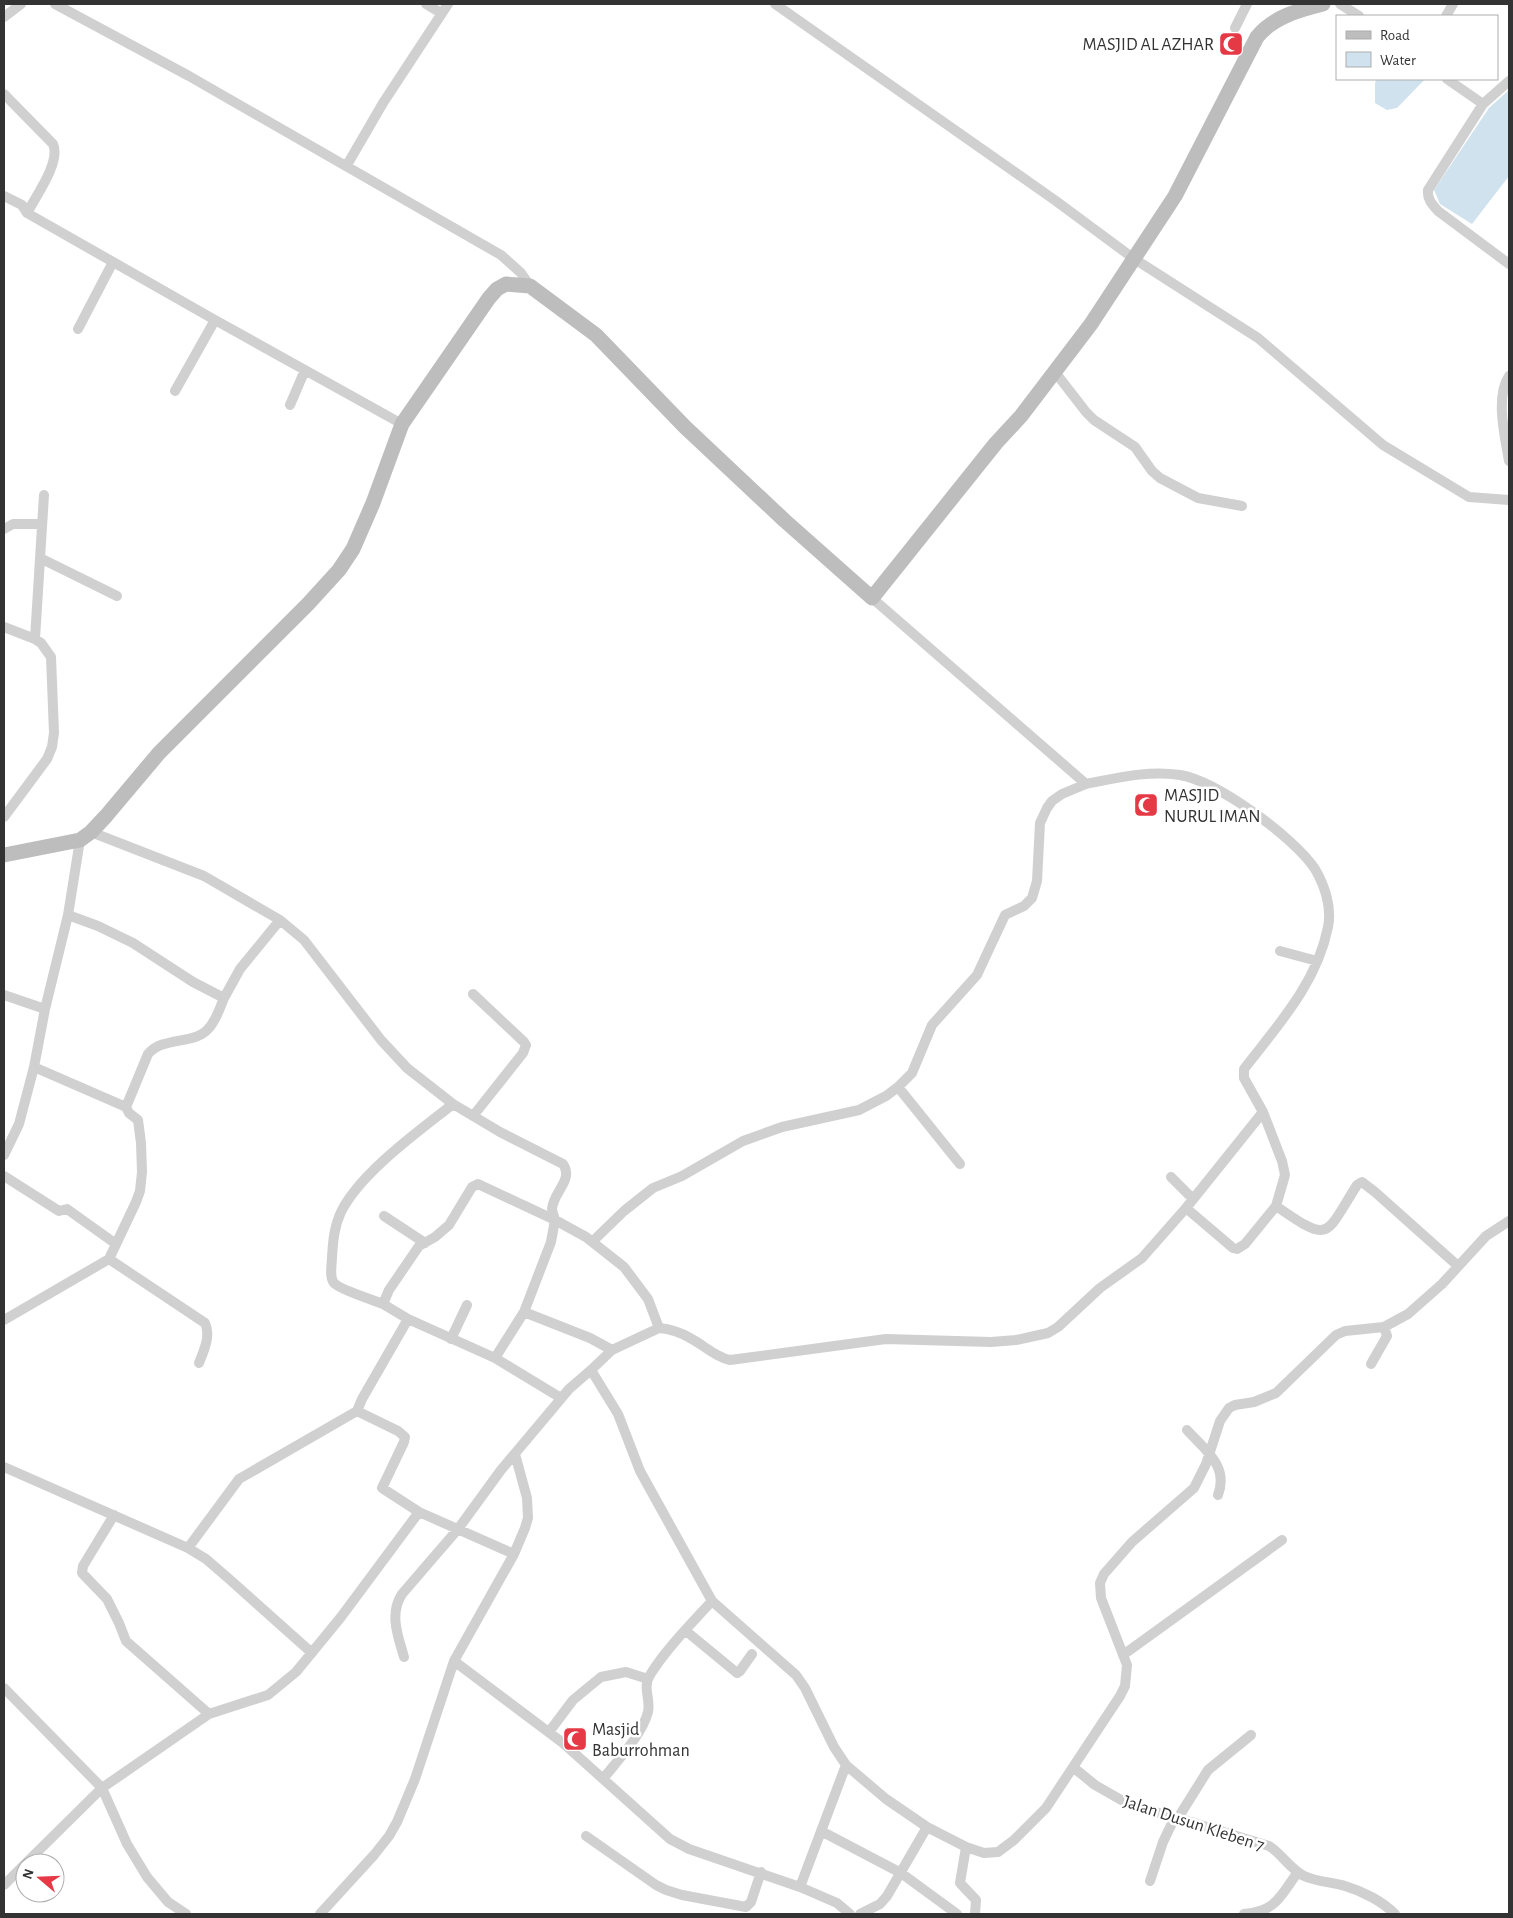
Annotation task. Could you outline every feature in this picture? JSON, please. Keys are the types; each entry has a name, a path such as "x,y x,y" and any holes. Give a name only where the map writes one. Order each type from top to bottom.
{"street":[{"path":"4,16 21,4"},
{"path":"55,4 190,76 501,255 530,286 596,335 685,427 784,520 1086,784"},
{"path":"426,4 442,13"},
{"path":"347,165 383,103 448,4"},
{"path":"777,4 1056,201 1133,258 1258,338 1383,445 1469,497 1509,500"},
{"path":"1235,28 1246,4"},
{"path":"872,598 1055,372 1091,324 1175,196 1257,37 1268,25 1295,7 1323,4"},
{"path":"1340,4 1357,15"},
{"path":"1447,15 1453,4"},
{"path":"1448,80 1483,104"},
{"path":"1509,82 1483,104 1433,182 1428,194 1430,202 1438,211 1509,264"},
{"path":"4,94 53,144 56,150 54,162 27,213"},
{"path":"4,196 22,205 27,213 402,424"},
{"path":"78,329 113,262"},
{"path":"506,284 511,264"},
{"path":"4,1155 19,1124 34,1067 45,1009 86,836 160,753 340,570 353,549 373,503 402,424 497,289 506,284 530,286"},
{"path":"175,391 215,320"},
{"path":"290,406 305,370"},
{"path":"1055,372 1086,412 1135,447 1152,471 1160,478 1198,498 1242,506"},
{"path":"1509,376 1504,384 1503,420 1509,461"},
{"path":"35,639 44,495"},
{"path":"4,529 13,524 42,524"},
{"path":"40,558 117,596"},
{"path":"4,628 35,639 41,643 51,657 54,725 52,747 47,759 4,816"},
{"path":"593,1241 624,1211 653,1188 682,1176 743,1141 782,1127 859,1110 880,1100 898,1087 912,1073 926,1034 932,1025 977,975 1005,915 1024,906 1032,898 1037,881 1040,823 1052,801 1062,794 1086,784 1130,776 1162,774 1180,775 1212,786 1246,807 1285,838 1305,856 1315,870 1322,884 1329,913 1328,927 1317,961 1299,997 1244,1069 1244,1078 1263,1112 1282,1161 1285,1175 1276,1206 1245,1244 1237,1249 1233,1248 1186,1208"},
{"path":"4,855 86,836 204,876 280,920 304,940 395,1057 407,1068 453,1104 500,1132 563,1164 567,1173 566,1180 553,1203 552,1210 555,1220 551,1242 524,1312 495,1358"},
{"path":"68,915 98,926 133,943 187,978 224,998"},
{"path":"126,1107 148,1054 154,1047 199,1035 208,1030 240,969 280,920"},
{"path":"1280,951 1317,961"},
{"path":"473,994 526,1046 523,1054 473,1116"},
{"path":"4,995 45,1009"},
{"path":"4,1320 109,1259 136,1202 142,1172 138,1120 129,1113 126,1107 34,1067"},
{"path":"898,1087 960,1164"},
{"path":"453,1104 393,1153 356,1189 341,1212 334,1233 331,1276 334,1283 343,1288 384,1304 408,1319 495,1358 561,1398"},
{"path":"404,1657 395,1625 398,1600 458,1529 467,1515 561,1398 612,1350 659,1328 669,1329 691,1338 718,1356 730,1360 886,1340 991,1342 1016,1340 1048,1333 1058,1327 1100,1288 1142,1258 1186,1208 1263,1112"},
{"path":"4,1176 59,1211 67,1209 116,1244"},
{"path":"1171,1177 1193,1199"},
{"path":"1276,1206 1308,1228 1321,1232 1334,1223 1357,1185 1362,1182 1458,1266"},
{"path":"384,1304 395,1282 420,1246 435,1237 449,1225 472,1187 478,1184 555,1220 593,1241 624,1267 638,1284 648,1299 659,1328"},
{"path":"384,1216 425,1243"},
{"path":"592,1370 618,1414 640,1471 712,1601 796,1676 805,1688 834,1748 846,1765 886,1799 927,1827 966,1847 984,1853 992,1853 998,1852 1014,1840 1046,1808 1074,1768 1087,1744 1113,1708 1125,1686 1127,1665 1099,1591 1104,1574 1132,1542 1194,1488 1210,1454 1220,1421 1229,1408 1266,1398 1276,1393 1336,1335 1345,1331 1384,1327 1408,1314 1442,1284 1486,1236 1509,1221"},
{"path":"109,1259 205,1323 208,1329 207,1338 200,1363"},
{"path":"451,1339 467,1305"},
{"path":"524,1312 590,1338 612,1350"},
{"path":"188,1548 239,1479 357,1411 408,1319"},
{"path":"1371,1364 1387,1336 1384,1327"},
{"path":"357,1411 398,1431 404,1437 404,1442 382,1488 418,1512 514,1554"},
{"path":"1187,1430 1210,1454 1219,1469 1222,1478 1218,1495"},
{"path":"320,1914 374,1855 397,1822 415,1779 454,1661 514,1554 528,1518 527,1498 515,1454"},
{"path":"4,1467 188,1548 206,1559 312,1653"},
{"path":"35,1853 102,1788 209,1714 268,1695 296,1672 341,1617 418,1512"},
{"path":"114,1515 83,1566 82,1573 106,1599 120,1623 126,1641 209,1714"},
{"path":"1123,1655 1282,1540"},
{"path":"603,1779 630,1746 647,1714 646,1692 648,1679 686,1630 712,1601"},
{"path":"686,1630 737,1672 740,1672 752,1654"},
{"path":"454,1661 549,1732 670,1839 689,1849 761,1872 800,1887 837,1903 850,1914"},
{"path":"549,1732 573,1700 601,1677 626,1672 648,1679"},
{"path":"4,1688 102,1788 127,1844 148,1877 168,1902 186,1914"},
{"path":"1150,1880 1163,1842 1208,1770 1251,1735"},
{"path":"800,1887 846,1765"},
{"name":"Jalan Dusun Kleben 7","path":"1074,1768 1095,1785 1130,1806 1177,1817 1269,1846 1298,1872 1314,1879 1345,1886 1368,1896 1389,1908 1395,1914"},
{"path":"860,1914 880,1904 887,1896 927,1827"},
{"path":"821,1831 901,1873 957,1914"},
{"path":"586,1836 656,1885 682,1895 746,1907 751,1902 761,1872"},
{"path":"966,1847 960,1883 976,1900 976,1914"},
{"path":"1244,1914 1259,1913 1270,1907 1298,1872"},
{"path":"4,1885 15,1873"}],"water":[{"path":"1376,80 1424,80 1397,108 1387,110 1375,103"},
{"path":"1509,90 1509,176 1472,224 1440,204 1434,190 1489,108"}],"place":[{"name":"MASJID AL AZHAR","path":"1231,44"},
{"name":"MASJID NURUL IMAN","path":"1146,805"},
{"name":"Masjid Baburrohman","path":"575,1739"}]}
